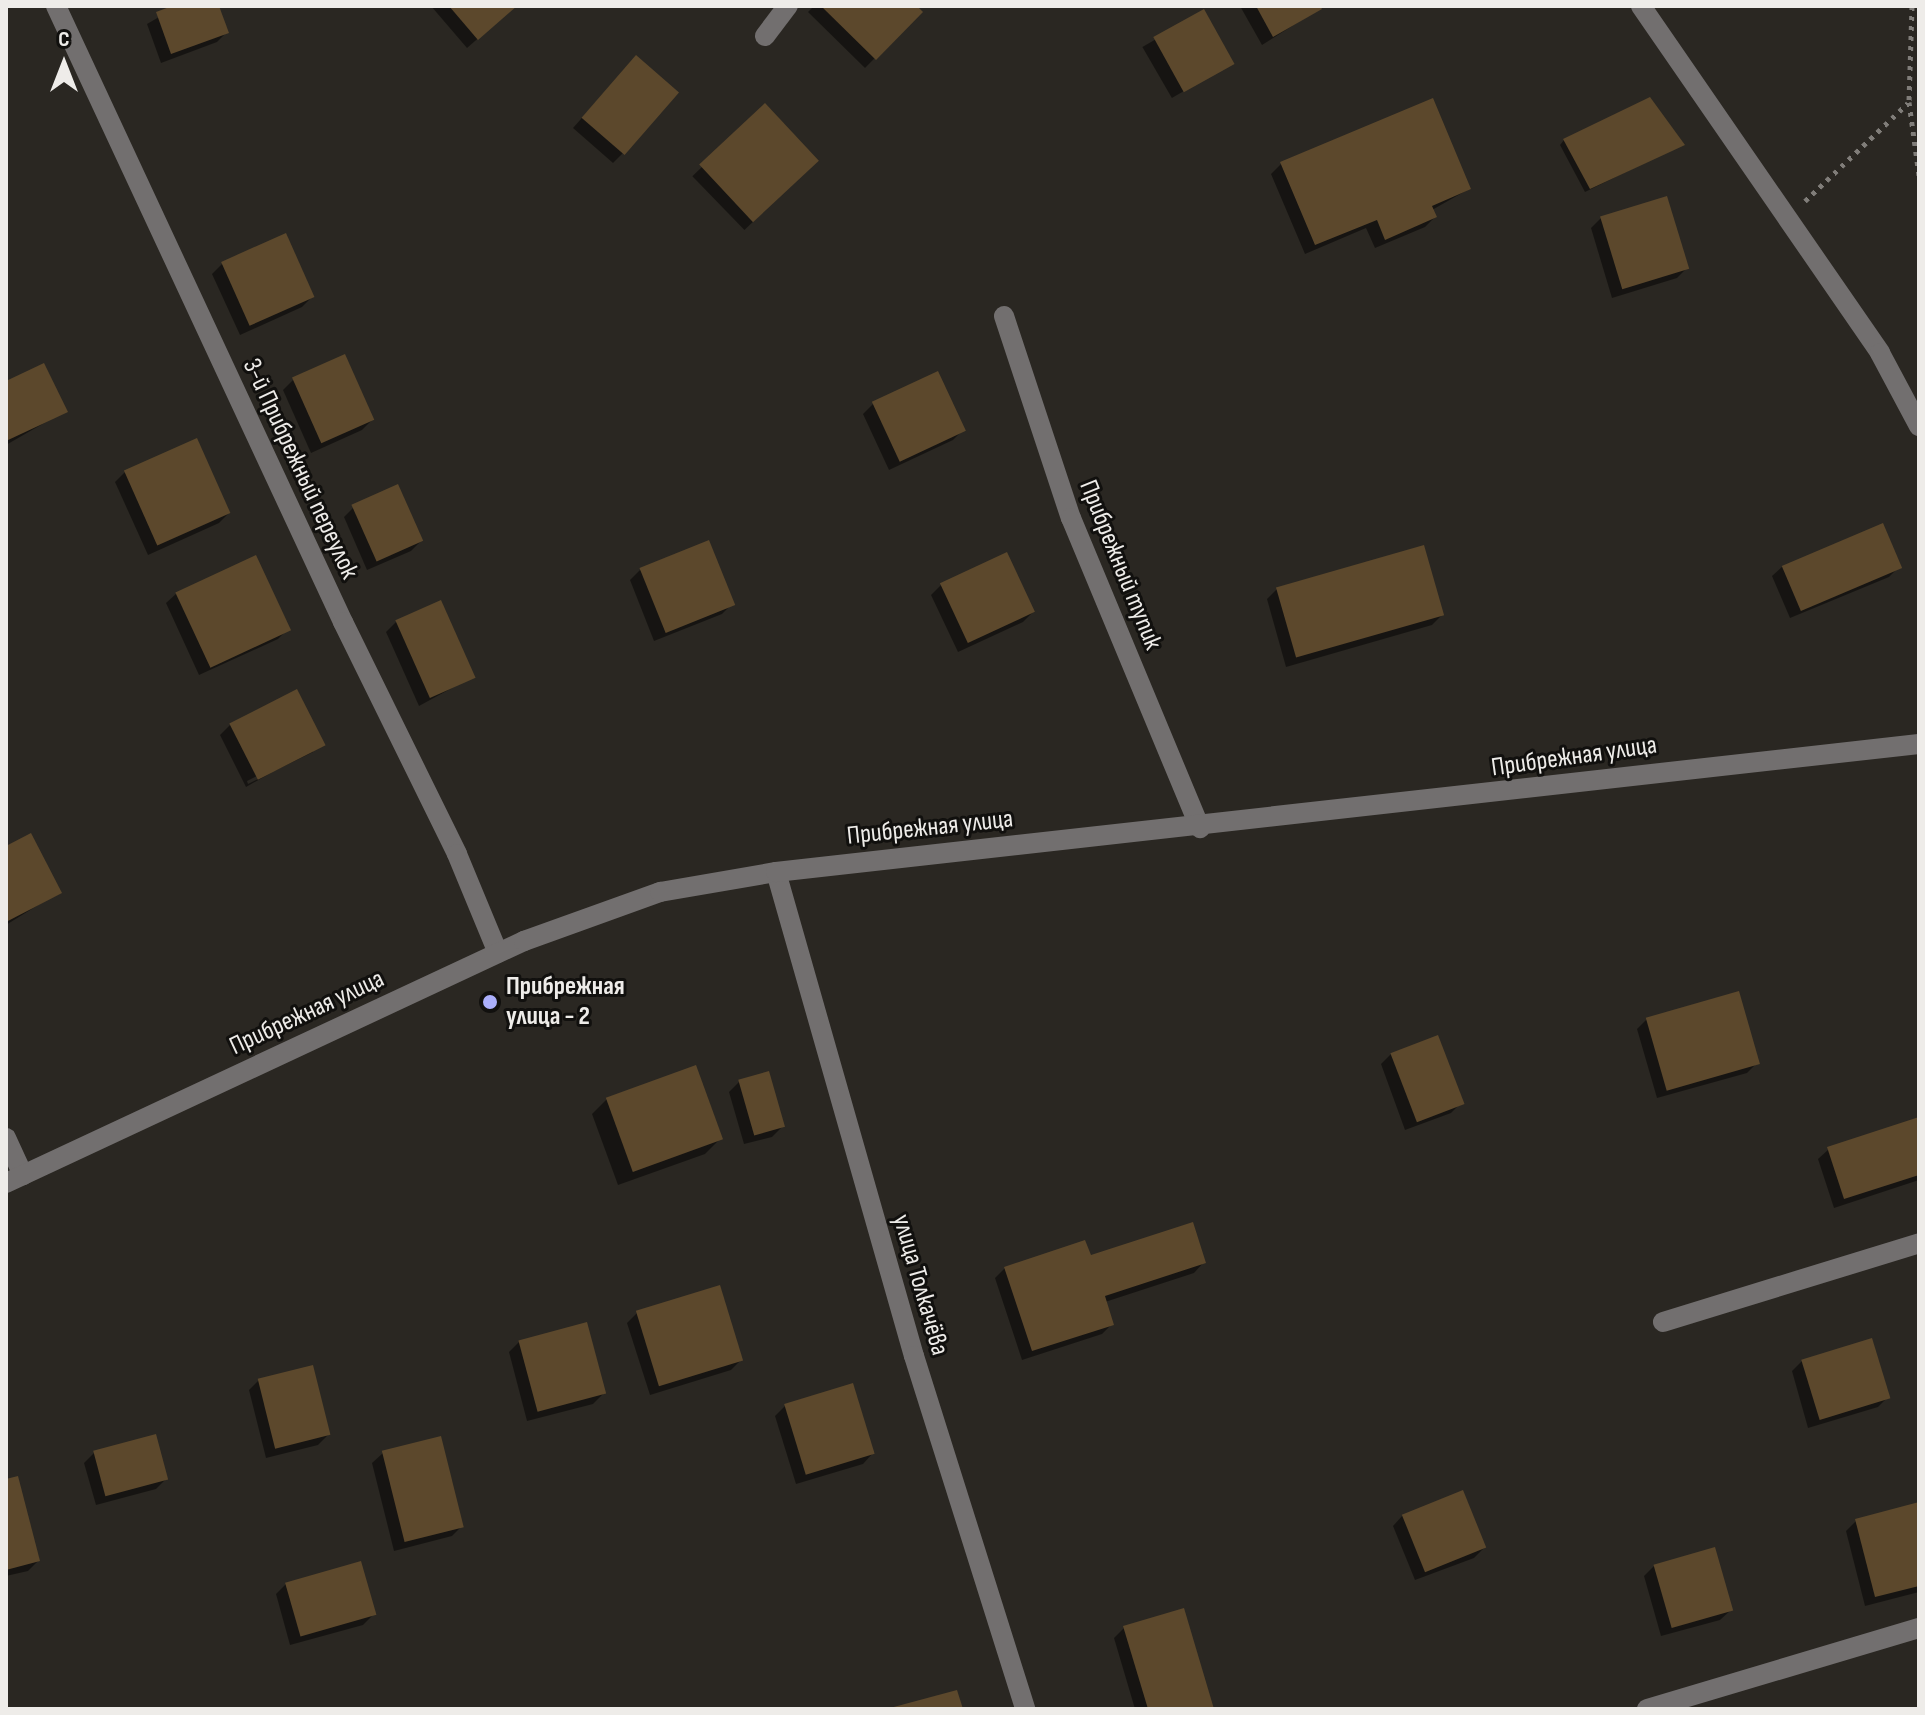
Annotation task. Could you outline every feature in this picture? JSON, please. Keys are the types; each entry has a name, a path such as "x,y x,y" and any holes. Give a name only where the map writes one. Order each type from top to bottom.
{"street":[{"name":"3-й Прибрежный переулок","path":"56,6 343,622 457,854 498,953"},
{"path":"765,36 788,6"},
{"path":"1641,6 1880,353 1919,426"},
{"name":"Прибрежный тупик","path":"1004,316 1071,518 1200,828"},
{"name":"Прибрежная улица","path":"14,1179 498,953 621,903 776,872 1200,828 1755,759 1919,744"},
{"name":"улица Толкачёва","path":"776,872 914,1356 1025,1709"},
{"path":"6,1138 14,1179"},
{"path":"1663,1322 1919,1243"},
{"path":"1647,1709 1919,1628"}],"path":[{"path":"1913,7 1909,102 1919,175"},
{"path":"1787,218 1909,102"}],"building":[{"path":"172,6 219,6 229,33 171,54 156,12"},
{"path":"449,6 517,6 478,40"},
{"path":"821,6 917,6 923,12 876,60"},
{"path":"1256,6 1320,6 1322,9 1273,37"},
{"path":"1204,9 1235,64 1184,92 1153,37"},
{"path":"636,55 679,92 625,155 582,118"},
{"path":"1650,97 1685,145 1590,189 1563,139"},
{"path":"1433,98 1471,189 1432,206 1437,217 1385,240 1377,220 1315,245 1280,162"},
{"path":"765,103 819,161 753,222 699,164"},
{"path":"1667,196 1689,269 1622,289 1600,216"},
{"path":"286,233 314,297 250,326 221,262"},
{"path":"345,354 374,420 321,443 292,378"},
{"path":"44,363 68,412 6,441 6,381"},
{"path":"938,371 966,431 900,462 872,402"},
{"path":"197,438 230,513 157,545 124,471"},
{"path":"398,484 423,541 377,561 351,505"},
{"path":"1883,523 1902,568 1801,611 1782,566"},
{"path":"709,540 735,605 666,633 639,568"},
{"path":"1424,545 1444,615 1296,658 1276,587"},
{"path":"1007,552 1035,612 968,643 940,583"},
{"path":"256,555 291,630 210,668 175,593"},
{"path":"441,600 476,678 430,698 395,620"},
{"path":"297,689 326,745 258,780 229,724"},
{"path":"31,833 62,893 6,922 6,846"},
{"path":"1739,991 1760,1064 1667,1091 1646,1018"},
{"path":"1438,1035 1465,1104 1417,1122 1390,1053"},
{"path":"696,1065 723,1139 633,1172 606,1098"},
{"path":"769,1071 785,1127 754,1136 738,1080"},
{"path":"1919,1117 1919,1175 1844,1199 1827,1147"},
{"path":"1193,1222 1206,1263 1105,1296 1114,1325 1032,1351 1004,1267 1085,1240 1091,1255"},
{"path":"720,1285 743,1361 659,1386 636,1311"},
{"path":"587,1322 606,1393 538,1412 518,1340"},
{"path":"1872,1338 1890,1398 1820,1420 1801,1360"},
{"path":"313,1365 330,1435 275,1449 258,1379"},
{"path":"853,1383 875,1454 806,1475 784,1404"},
{"path":"156,1434 168,1479 105,1496 93,1451"},
{"path":"441,1436 464,1527 405,1542 382,1451"},
{"path":"18,1476 40,1561 6,1570 6,1479"},
{"path":"1463,1490 1486,1547 1425,1572 1402,1515"},
{"path":"1919,1502 1919,1586 1875,1597 1855,1519"},
{"path":"1715,1547 1733,1610 1672,1628 1653,1565"},
{"path":"361,1561 376,1615 300,1637 285,1583"},
{"path":"1184,1608 1214,1709 1148,1709 1123,1626"},
{"path":"957,1690 963,1709 890,1709 890,1708"}],"place":[{"name":"Прибрежная улица - 2","path":"490,1002"}]}
